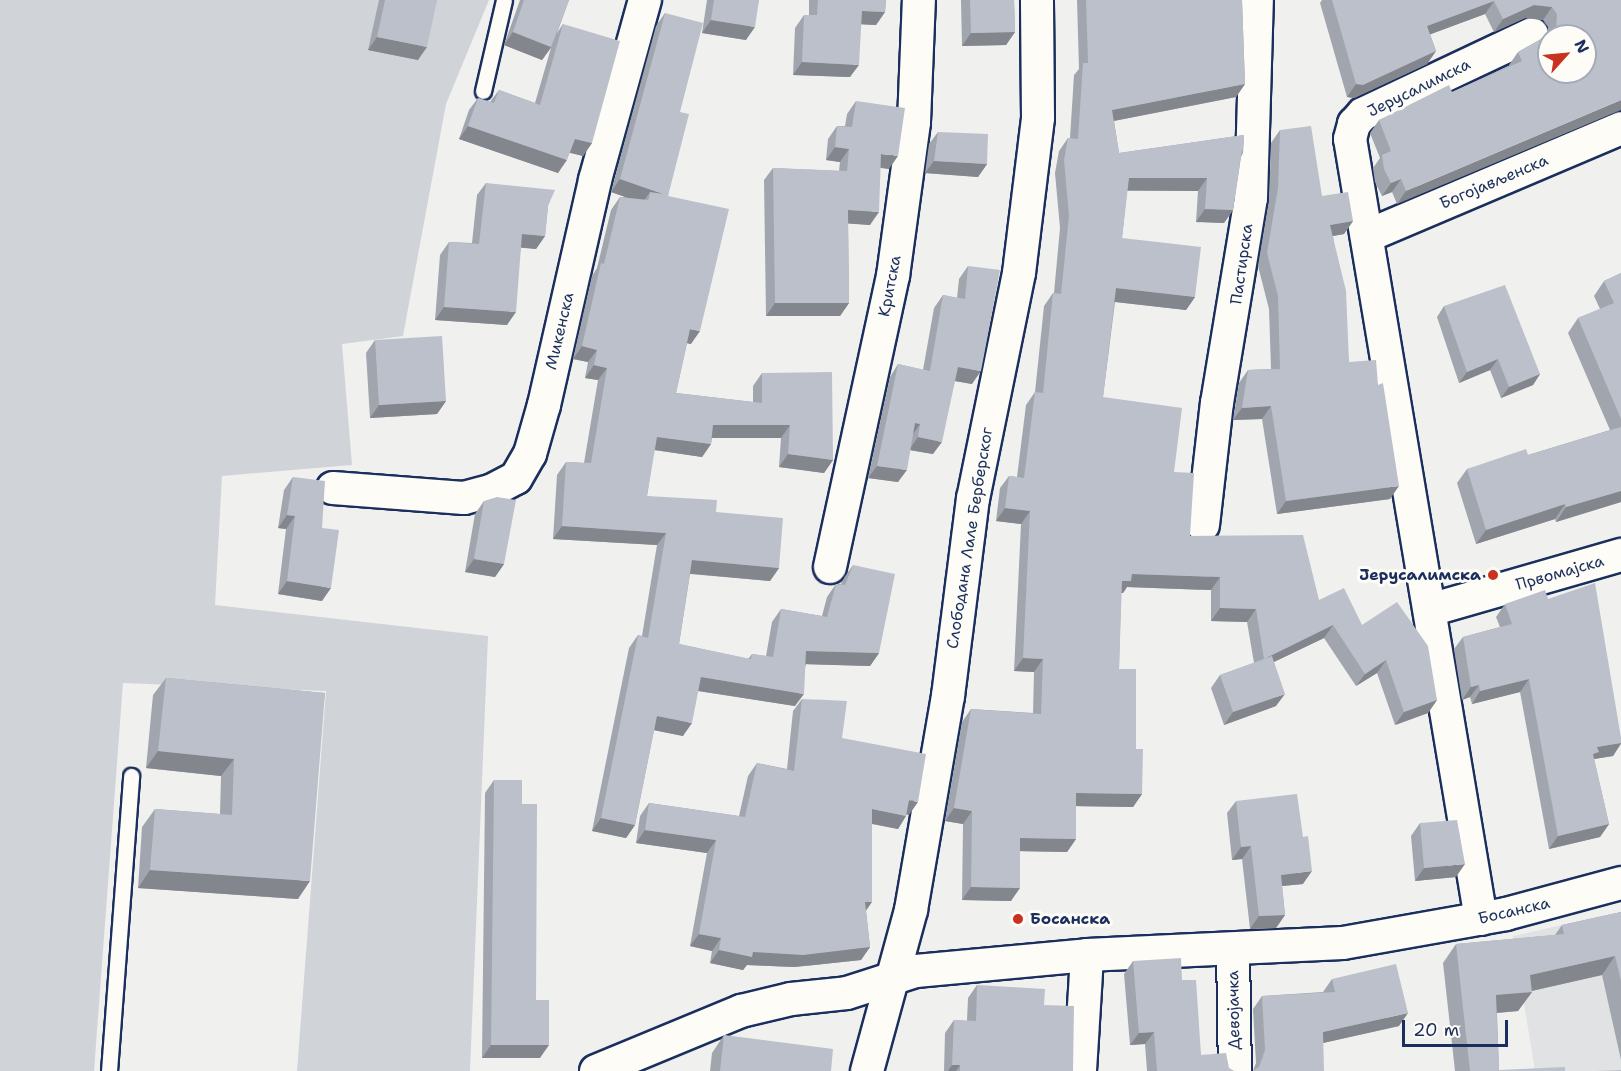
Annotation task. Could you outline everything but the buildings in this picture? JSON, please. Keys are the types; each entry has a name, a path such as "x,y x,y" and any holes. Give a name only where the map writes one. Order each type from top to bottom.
{"street":[{"name":"Микенска","path":"333,488 464,498 493,490 516,478 530,454 544,405 595,180 645,0"},
{"name":"Критска","path":"830,567 893,276 914,122 919,0"},
{"name":"Слободана Лале Берберског","path":"867,1071 895,978 911,910 948,696 973,499 1026,226 1038,118 1037,0"},
{"name":"Пастирска","path":"1203,525 1217,403 1251,198 1257,0"},
{"name":"Јерусалимска","path":"1481,919 1350,140 1354,124 1363,114 1532,34"},
{"name":"Богојављенска","path":"1367,236 1621,128"},
{"name":"Првомајска","path":"1430,610 1621,555"},
{"name":"Босанска","path":"596,1071 741,1011 791,999 847,993 895,978 954,965 1087,955 1343,943 1481,919 1621,883"},
{"name":"Девојачка","path":"1233,949 1235,1071"},
{"path":"1080,1071 1087,955"}],"lane":[{"path":"483,91 504,0"},
{"path":"109,1071 131,776"}],"shaded area":[{"path":"0,0 489,0 446,104 403,336 342,344 352,465 222,476 215,605 488,636 470,1071 297,1071 326,691 123,683 94,1071 0,1071"},
{"path":"1621,912 1621,1071 1535,1071 1513,936"}],"place":[{"name":"Јерусалимска","path":"1493,575"},
{"name":"Босанска","path":"1018,919"}]}
